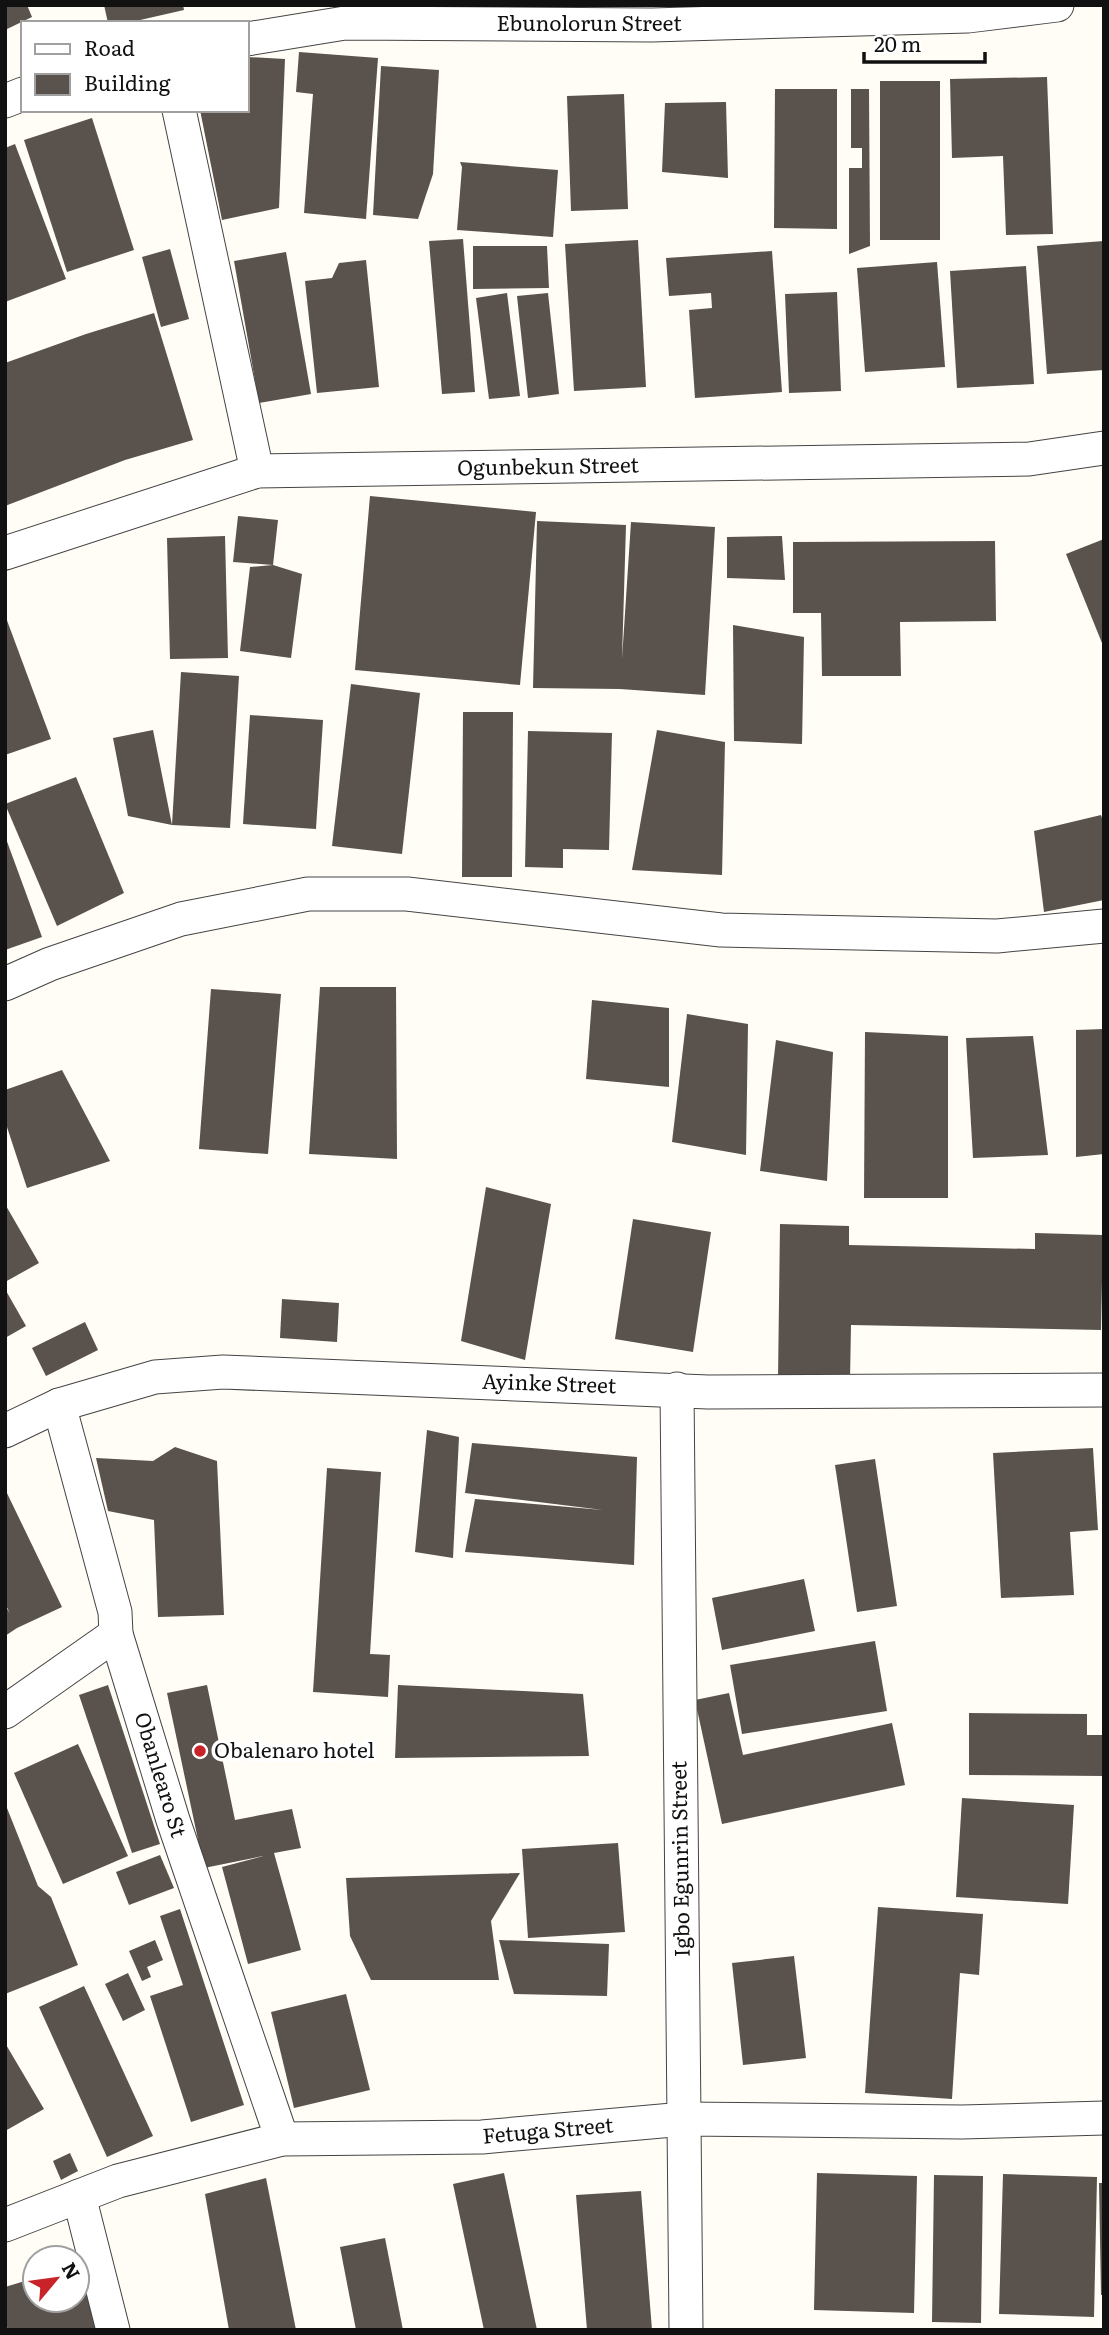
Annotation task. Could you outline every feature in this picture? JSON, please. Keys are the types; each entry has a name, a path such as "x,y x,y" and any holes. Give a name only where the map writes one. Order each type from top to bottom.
{"street":[{"name":"Ebunolorun Street","path":"248,39 344,14 652,25 968,16 1057,5"},
{"path":"179,112 257,471"},
{"name":"Ogunbekun Street","path":"5,553 257,471 1029,459 1104,448"},
{"path":"5,984 50,964 181,919 308,894 407,894 721,930 997,936 1104,926"},
{"name":"Ayinke Street","path":"5,1431 59,1405 155,1377 223,1372 708,1392 1104,1390"},
{"name":"Igbo Egunrin Street","path":"677,1389 686,2330"},
{"name":"Obanlearo St","path":"59,1405 115,1612 116,1634 173,1820 282,2139"},
{"path":"5,1712 116,1634"},
{"name":"Fetuga Street","path":"5,2225 118,2181 282,2139 482,2137 684,2119 962,2122 1104,2118"},
{"path":"79,2196 113,2330"}],"building":[{"path":"5,5 27,5 32,17 5,30"},
{"path":"104,5 183,5 184,10 136,21 108,21"},
{"path":"299,52 378,58 366,219 304,213 313,94 296,92"},
{"path":"248,57 285,59 279,208 222,220 200,112 248,112"},
{"path":"381,66 439,70 433,174 418,219 373,215"},
{"path":"1047,77 1053,234 1006,235 1003,156 952,158 950,79"},
{"path":"880,81 940,81 940,240 880,240"},
{"path":"775,89 837,89 837,229 774,228"},
{"path":"851,89 869,89 870,246 849,254 849,168 862,168 862,148 851,148"},
{"path":"624,94 628,209 571,211 567,96"},
{"path":"726,102 728,178 662,172 665,103"},
{"path":"92,118 134,250 67,272 24,140"},
{"path":"15,144 66,279 5,302 5,148"},
{"path":"460,162 558,170 553,237 457,230 462,167"},
{"path":"463,239 475,392 442,394 429,241"},
{"path":"638,240 646,387 574,391 565,244"},
{"path":"1104,241 1104,370 1047,374 1037,246"},
{"path":"473,246 547,246 549,288 473,289"},
{"path":"170,249 189,319 161,327 142,257"},
{"path":"772,251 782,392 695,398 689,310 712,308 711,293 669,296 666,258"},
{"path":"286,252 311,394 259,403 234,261"},
{"path":"366,260 379,387 317,393 305,281 332,278 339,263"},
{"path":"937,262 945,367 865,372 857,268"},
{"path":"1026,266 1034,384 957,388 950,271"},
{"path":"837,292 841,391 789,393 785,294"},
{"path":"507,293 520,396 489,399 476,298"},
{"path":"548,293 559,394 528,398 517,296"},
{"path":"154,313 193,440 125,460 5,506 5,363"},
{"path":"370,496 536,512 520,685 355,670"},
{"path":"238,516 278,520 273,565 233,562"},
{"path":"537,521 626,525 622,659 631,522 715,527 705,695 620,689 533,688"},
{"path":"225,536 228,658 170,659 167,538"},
{"path":"782,536 785,580 727,578 727,537"},
{"path":"1104,539 1104,648 1066,554"},
{"path":"995,541 996,621 900,622 901,676 822,676 821,613 793,613 793,542"},
{"path":"273,565 302,574 291,658 240,651 250,567"},
{"path":"5,615 51,739 5,755"},
{"path":"733,625 804,637 802,744 734,741"},
{"path":"181,672 239,676 230,828 172,825"},
{"path":"351,684 420,693 402,854 332,846"},
{"path":"463,712 513,712 512,877 462,877"},
{"path":"250,715 323,720 316,829 243,824"},
{"path":"153,730 172,825 128,816 113,738"},
{"path":"657,730 725,742 722,875 632,870"},
{"path":"528,731 612,733 609,850 563,849 563,868 525,867"},
{"path":"76,777 124,893 57,926 5,804"},
{"path":"1101,815 1104,824 1104,900 1044,912 1034,831"},
{"path":"5,836 42,937 5,950"},
{"path":"320,987 396,987 397,1159 309,1154"},
{"path":"211,989 281,994 268,1154 199,1149"},
{"path":"592,1000 669,1008 669,1087 586,1079"},
{"path":"687,1014 748,1024 746,1155 672,1142"},
{"path":"1104,1029 1104,1154 1076,1157 1076,1030"},
{"path":"865,1032 948,1036 948,1198 864,1198"},
{"path":"1033,1036 1048,1155 973,1158 966,1038"},
{"path":"776,1040 833,1052 827,1181 760,1171"},
{"path":"62,1070 110,1161 27,1188 5,1121 5,1090"},
{"path":"486,1187 551,1204 525,1360 461,1341"},
{"path":"5,1204 39,1263 5,1282"},
{"path":"633,1219 711,1232 693,1352 615,1339"},
{"path":"780,1224 849,1226 849,1245 1035,1249 1035,1233 1103,1235 1101,1330 851,1325 850,1380 778,1379"},
{"path":"5,1289 26,1326 5,1338"},
{"path":"282,1299 339,1303 337,1342 280,1338"},
{"path":"85,1322 98,1350 46,1376 32,1348"},
{"path":"427,1430 459,1437 453,1558 415,1552"},
{"path":"472,1443 637,1457 634,1565 465,1552 475,1499 603,1510 465,1493"},
{"path":"175,1447 217,1461 224,1615 158,1617 154,1520 108,1511 96,1458 153,1461"},
{"path":"1093,1448 1098,1530 1070,1532 1074,1595 1001,1598 993,1453"},
{"path":"875,1459 897,1606 857,1612 835,1465"},
{"path":"327,1468 381,1472 370,1654 390,1655 388,1697 313,1692"},
{"path":"5,1489 62,1607 5,1636 5,1606 10,1613 5,1604"},
{"path":"804,1579 815,1631 722,1650 712,1598"},
{"path":"875,1641 887,1711 742,1734 730,1665"},
{"path":"108,1685 160,1844 132,1853 79,1695"},
{"name":"Obalenaro hotel","path":"207,1685 235,1820 292,1809 301,1848 274,1853 301,1950 248,1964 222,1867 263,1856 204,1868 167,1693"},
{"path":"398,1685 583,1694 589,1756 395,1758"},
{"path":"729,1693 743,1755 892,1723 905,1785 722,1824 695,1700"},
{"path":"969,1713 1087,1714 1087,1735 1104,1735 1104,1776 969,1775"},
{"path":"78,1744 128,1856 63,1884 14,1773"},
{"path":"962,1798 1074,1805 1068,1904 956,1897"},
{"path":"5,1803 38,1886 51,1897 78,1965 5,1994"},
{"path":"618,1843 625,1932 528,1938 522,1849"},
{"path":"160,1855 174,1888 129,1905 116,1872"},
{"path":"520,1873 491,1921 499,1980 371,1980 350,1936 346,1878"},
{"path":"878,1907 983,1914 979,1975 960,1973 952,2099 865,2093"},
{"path":"180,1909 244,2105 191,2122 150,1996 183,1985 160,1916"},
{"path":"155,1940 163,1960 147,1967 151,1977 142,1981 129,1951"},
{"path":"499,1940 609,1944 607,1996 514,1994"},
{"path":"794,1956 806,2058 743,2065 732,1963"},
{"path":"128,1973 145,2010 123,2021 105,1984"},
{"path":"84,1986 153,2136 107,2157 39,2007"},
{"path":"346,1994 370,2090 294,2108 271,2012"},
{"path":"5,2043 44,2109 5,2131"},
{"path":"70,2153 78,2171 61,2180 53,2161"},
{"path":"504,2173 537,2330 484,2330 453,2184"},
{"path":"817,2173 917,2176 914,2313 814,2310"},
{"path":"1003,2174 1097,2177 1094,2317 999,2314"},
{"path":"934,2175 983,2176 981,2323 932,2322"},
{"path":"266,2178 296,2330 229,2330 205,2194"},
{"path":"1099,2183 1104,2183 1104,2295 1101,2295"},
{"path":"641,2191 652,2330 587,2330 576,2195"},
{"path":"385,2238 403,2330 356,2330 340,2247"},
{"path":"21,2282 21,2314 91,2314 91,2303 99,2330 8,2330 5,2321 5,2287"}],"place":[{"name":"Obalenaro hotel","path":"200,1751"}]}
